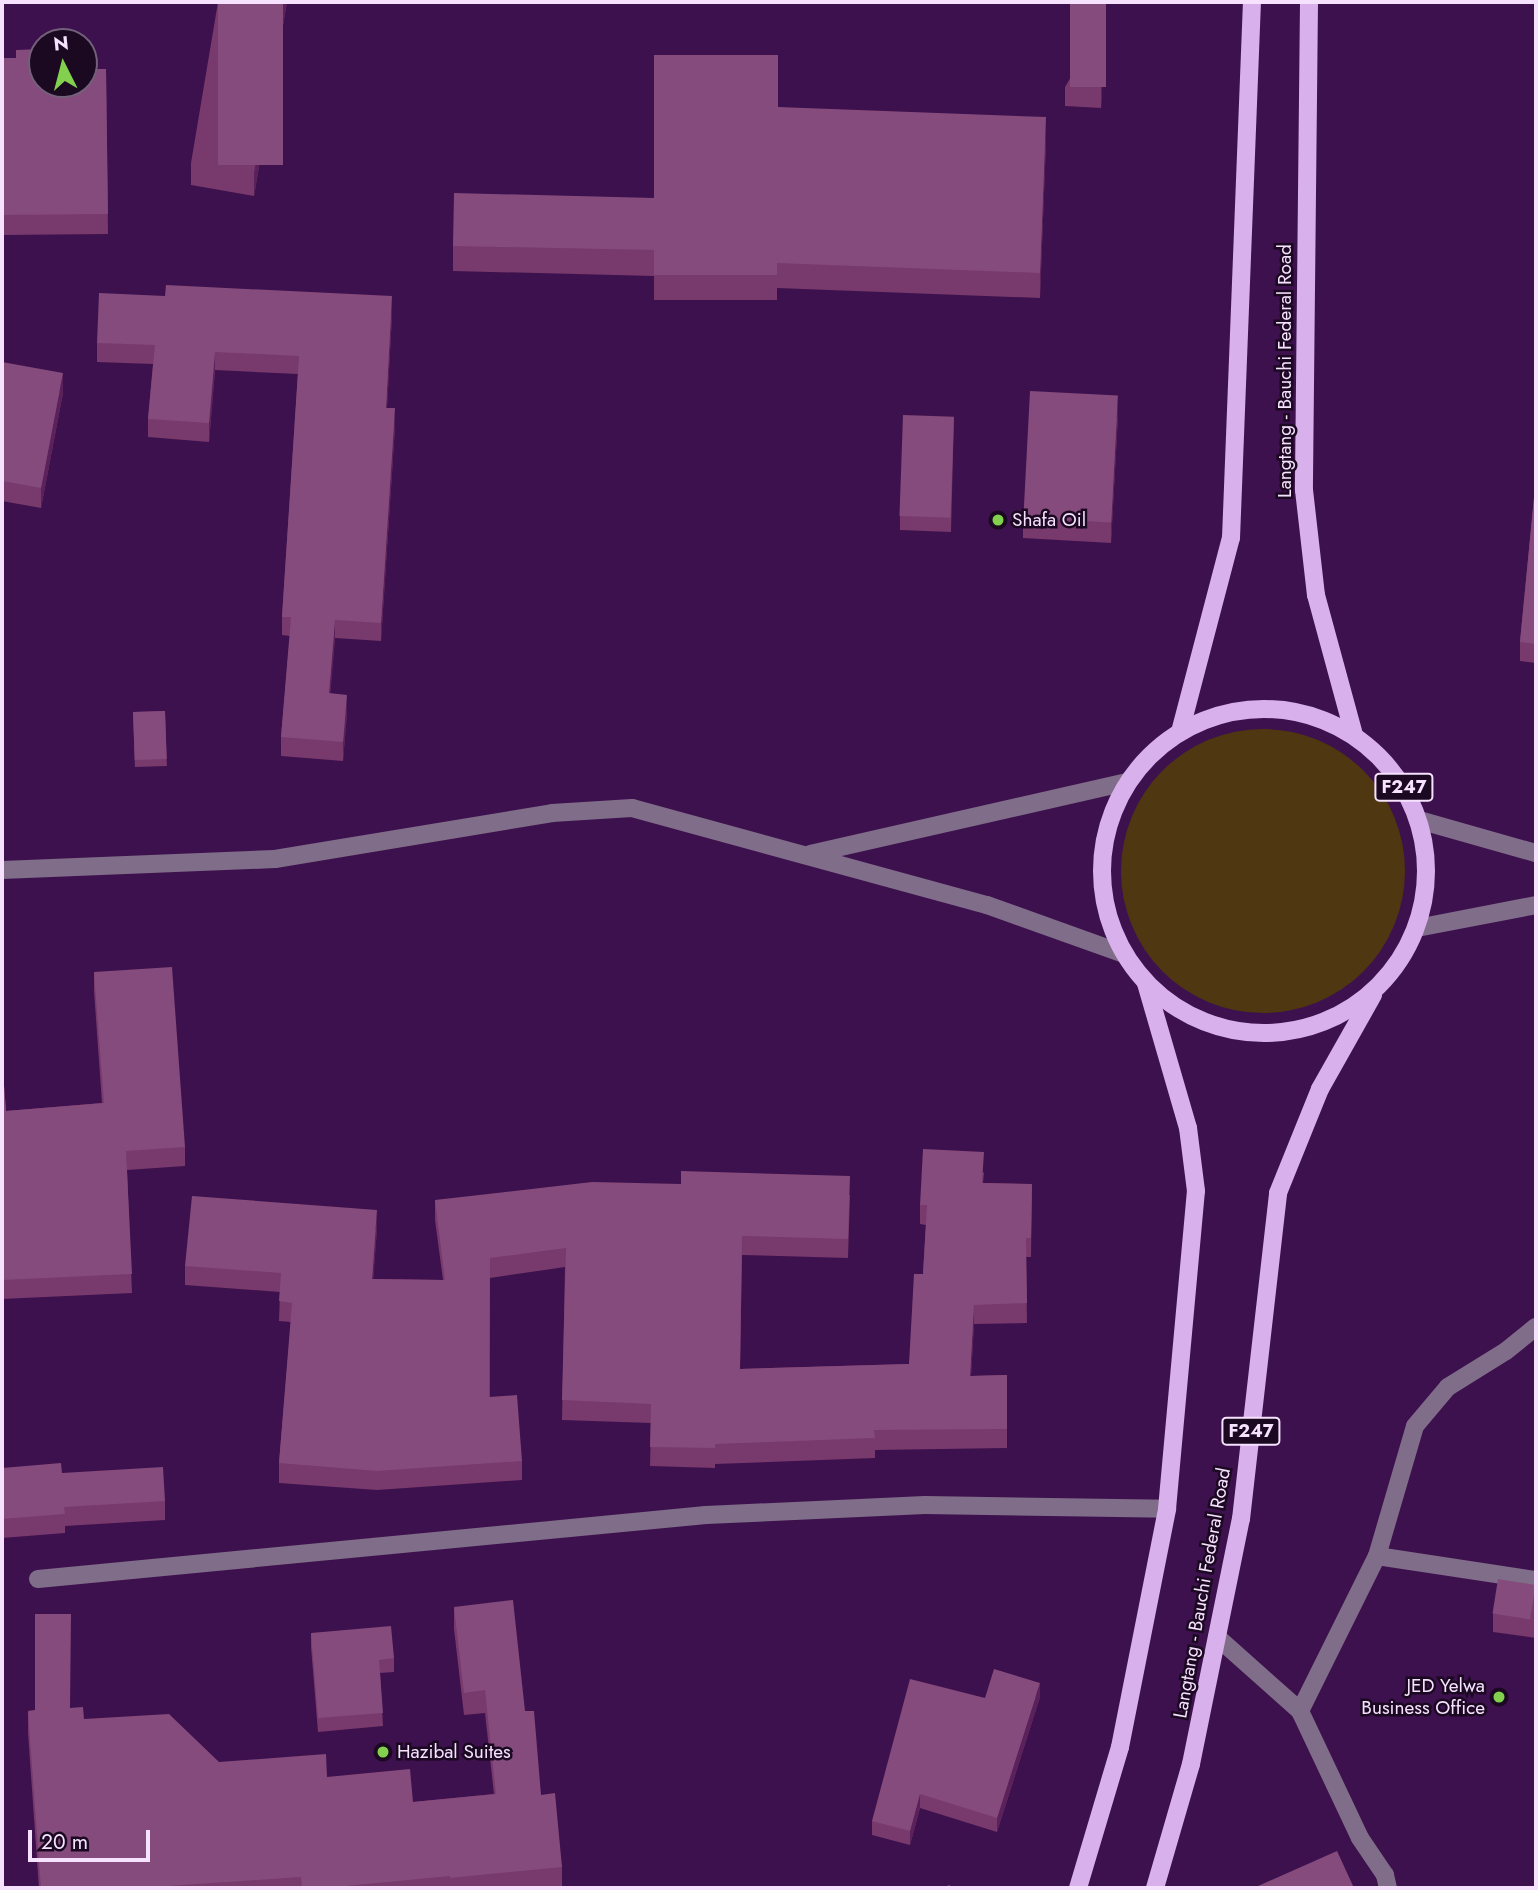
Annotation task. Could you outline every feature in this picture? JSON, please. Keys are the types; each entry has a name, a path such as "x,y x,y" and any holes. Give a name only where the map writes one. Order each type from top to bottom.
{"main road":[{"path":"1180,732 1231,538 1252,2"},
{"name":"Langtang - Bauchi Federal Road","path":"1309,2 1304,489 1316,595 1354,735"},
{"name":"F247","path":"1261,709 1286,710 1321,718 1354,735 1382,758 1397,777 1419,820 1427,855 1426,892 1417,928 1401,960 1377,988 1349,1010 1315,1025 1279,1032 1242,1032 1207,1023 1174,1007 1146,984 1124,954 1108,922 1101,886 1102,849 1111,814 1127,782 1151,754 1180,732 1213,716 1261,709"},
{"name":"F247","path":"1078,1888 1120,1747 1167,1509 1196,1191 1188,1128 1146,984"},
{"name":"Langtang - Bauchi Federal Road","path":"1155,1888 1191,1765 1241,1519 1278,1192 1320,1089 1377,988"}],"street":[{"path":"806,855 1127,782"},
{"path":"2,870 275,859 552,813 632,808 987,905 1124,954"},
{"path":"1419,820 1536,853"},
{"path":"1417,928 1536,905"},
{"path":"1300,1711 1377,1556 1415,1426 1448,1387 1536,1327"},
{"path":"38,1579 706,1515 925,1505 1167,1509"},
{"path":"1377,1556 1536,1580"},
{"path":"1217,1637 1300,1711 1360,1838 1385,1875 1388,1888"}],"shaded area":[{"path":"1263,729 1291,732 1317,740 1342,753 1364,770 1381,792 1394,817 1402,843 1405,871 1402,899 1394,925 1381,950 1364,972 1342,989 1317,1002 1291,1010 1263,1013 1235,1010 1209,1002 1184,989 1162,972 1145,950 1132,925 1124,899 1121,871 1124,843 1132,817 1145,792 1162,770 1184,753 1209,740 1235,732"}],"building":[{"path":"218,2 283,2 283,165 218,165"},
{"path":"1070,2 1106,2 1106,87 1070,87"},
{"path":"16,50 28,50 28,98 98,98 98,69 106,69 108,214 2,215 2,58 16,58"},
{"path":"654,55 778,55 778,107 1046,117 1040,273 777,263 777,275 654,275 654,250 453,246 454,193 654,198"},
{"path":"166,285 392,296 386,408 395,408 381,623 335,620 329,693 347,695 343,742 281,737 291,617 282,617 299,356 215,352 209,423 148,419 155,345 97,343 99,293 165,296"},
{"path":"2,362 63,373 41,488 2,481"},
{"path":"1030,391 1118,396 1111,522 1023,518"},
{"path":"903,415 954,417 950,518 899,516"},
{"path":"1536,477 1536,644 1520,642"},
{"path":"165,711 167,759 135,760 133,712"},
{"path":"172,967 185,1147 126,1151 132,1274 2,1280 2,1059 6,1111 104,1103 94,972"},
{"path":"923,1149 984,1152 982,1183 1032,1184 1031,1238 1026,1238 1027,1303 974,1305 970,1376 1007,1375 1007,1429 874,1430 875,1438 715,1444 715,1448 650,1447 651,1404 562,1400 566,1248 490,1258 489,1397 517,1395 522,1461 377,1471 279,1463 292,1303 279,1301 281,1273 185,1266 192,1196 377,1210 372,1279 445,1280 435,1200 592,1182 681,1184 681,1171 850,1176 848,1239 742,1236 740,1369 909,1364 914,1274 923,1274 927,1205 920,1205"},
{"path":"61,1463 62,1473 163,1467 165,1501 64,1507 65,1514 2,1519 2,1468"},
{"path":"1498,1579 1536,1585 1530,1620 1493,1614"},
{"path":"513,1600 525,1711 534,1711 541,1795 555,1793 562,1867 335,1888 302,1888 301,1877 138,1888 41,1888 28,1711 35,1710 35,1614 71,1614 70,1708 83,1707 84,1719 169,1714 219,1762 326,1754 327,1777 410,1769 413,1802 496,1794 485,1690 464,1693 454,1607"},
{"path":"391,1626 394,1658 379,1660 383,1713 318,1718 311,1633"},
{"path":"994,1669 1040,1683 997,1818 920,1794 910,1831 872,1821 910,1679 985,1698"},
{"path":"1337,1851 1354,1888 1258,1886"}],"place":[{"name":"Shafa Oil","path":"998,520"},
{"name":"JED Yelwa Business Office","path":"1499,1697"},
{"name":"Hazibal Suites","path":"383,1752"}]}
